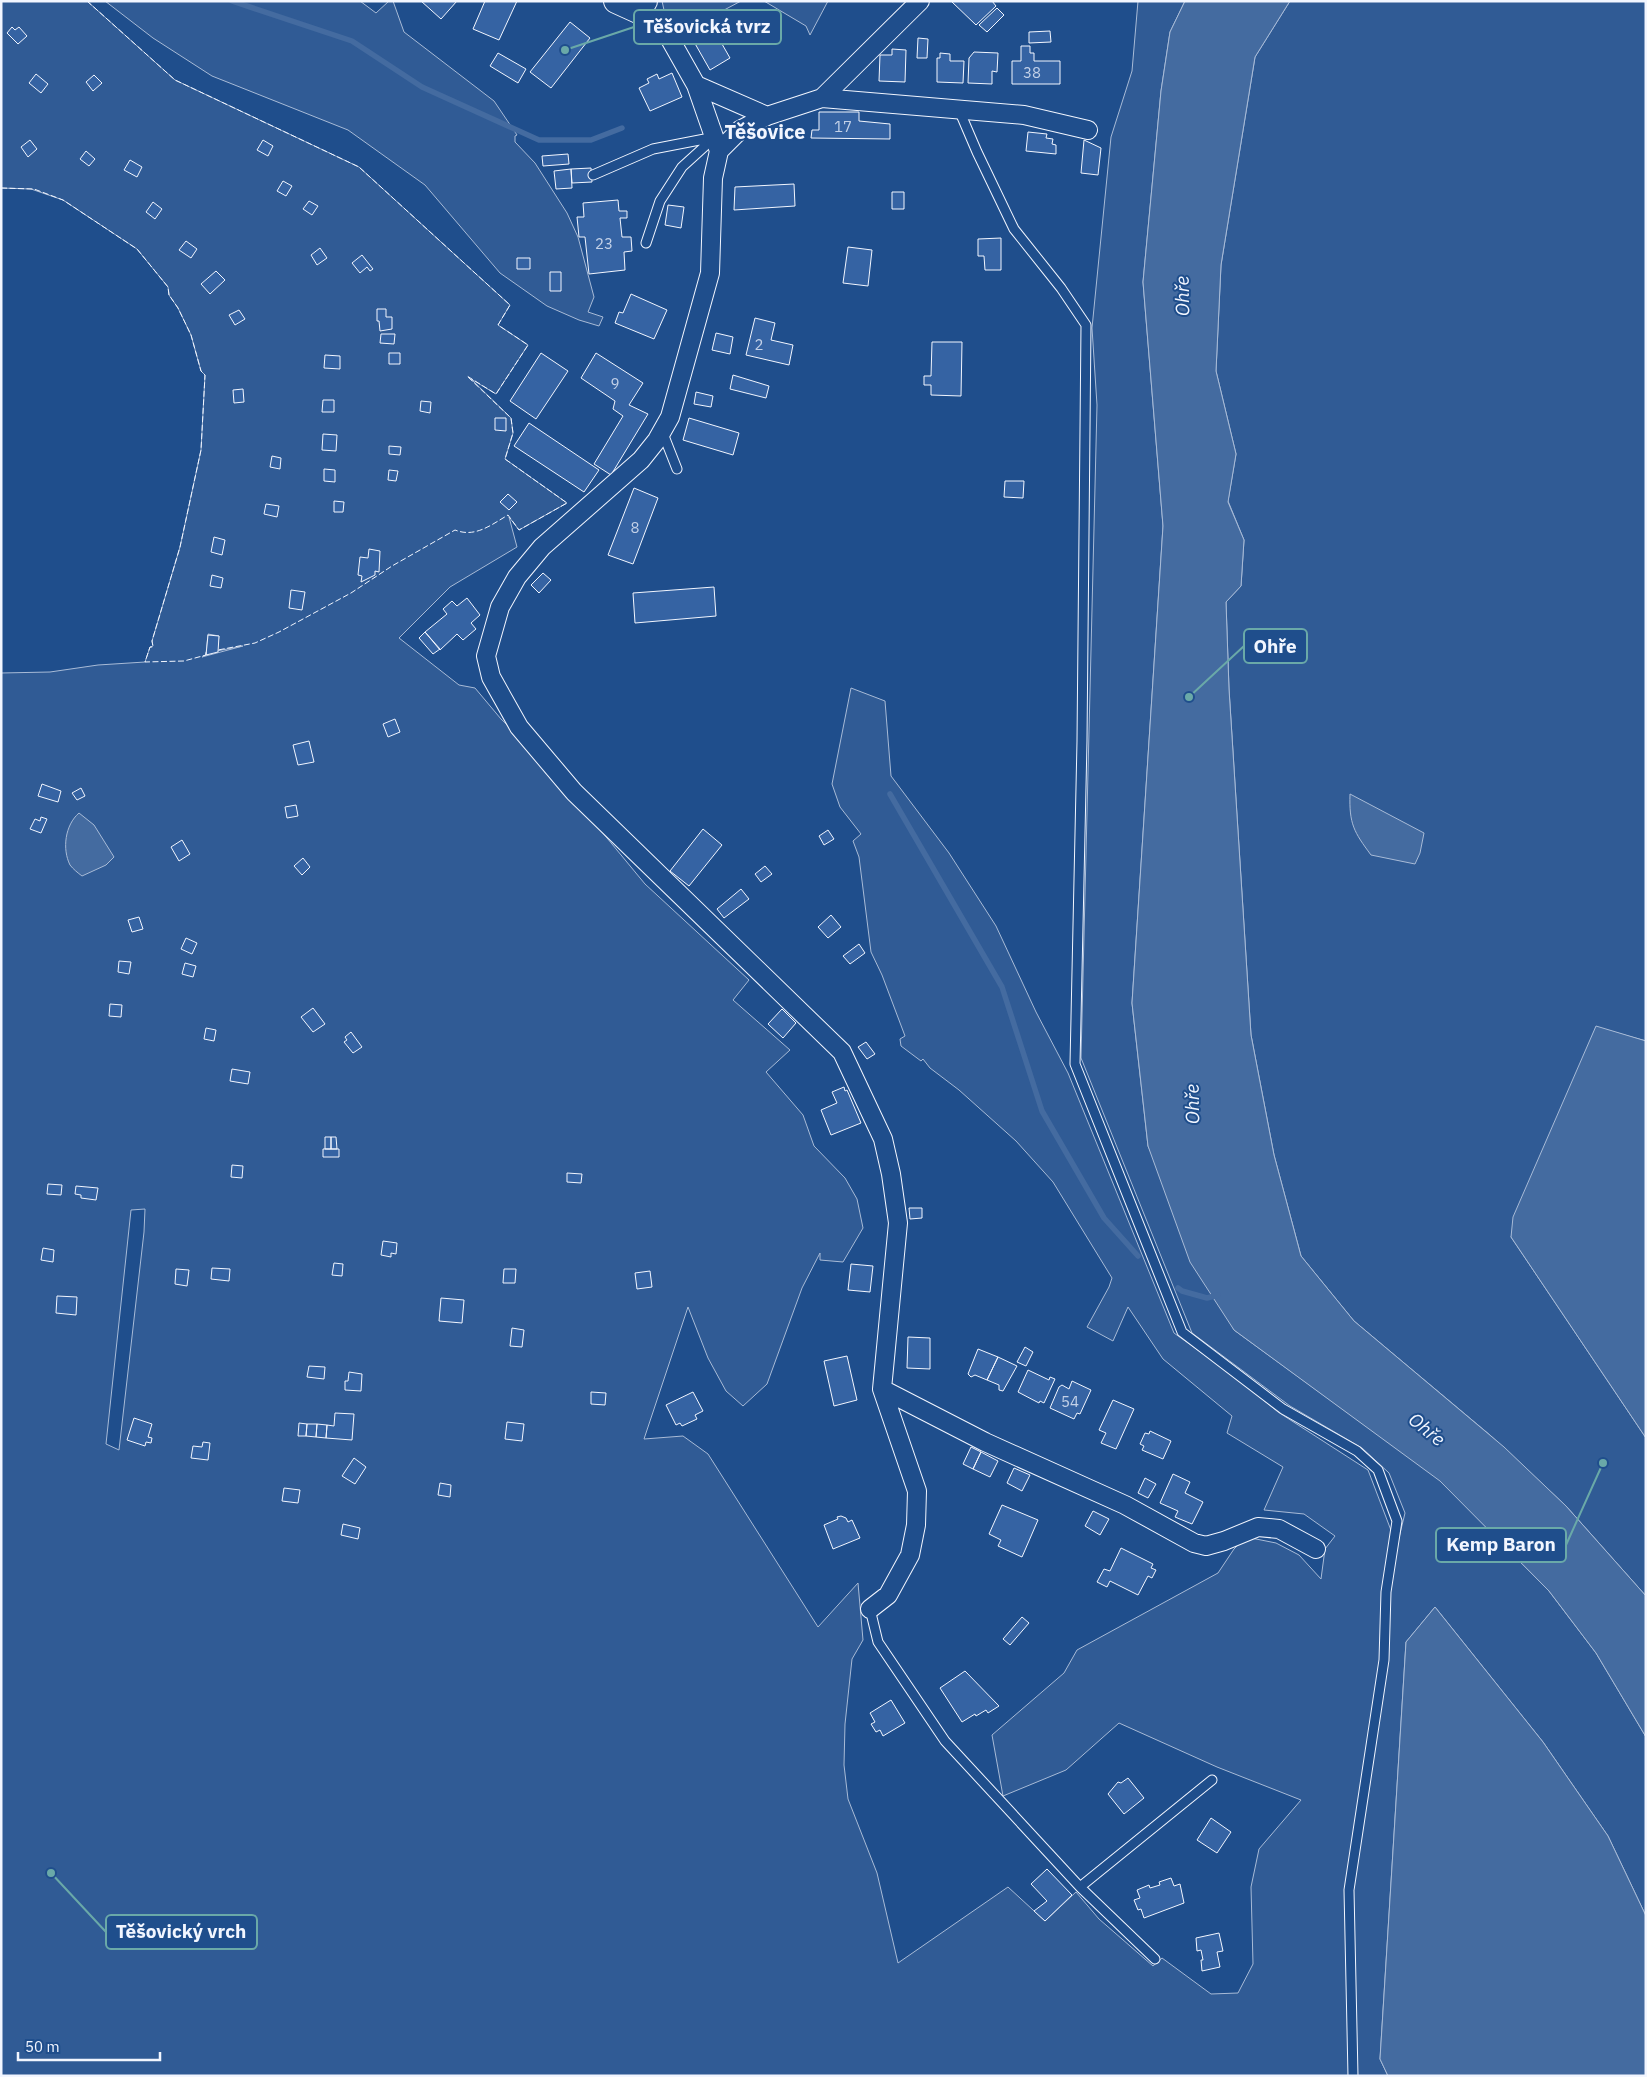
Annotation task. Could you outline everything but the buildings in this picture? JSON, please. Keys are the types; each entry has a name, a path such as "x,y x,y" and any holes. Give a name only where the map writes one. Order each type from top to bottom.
{"street":[{"path":"616,1 642,6 670,40 696,85 717,144 713,178 710,273 670,417 662,431 641,460 542,547 517,577 500,607 486,656 491,677 519,727 574,792 842,1052 883,1139 891,1174 898,1223 882,1389 917,1491 916,1525 910,1555 888,1595 870,1609"},
{"path":"822,98 920,1"},
{"path":"696,85 767,116"},
{"path":"717,144 767,116 822,98 1024,115 1088,130"},
{"path":"882,1389 985,1442 1125,1505 1194,1543 1206,1546 1258,1527 1279,1529 1316,1548"}],"lane":[{"path":"959,110 1014,229 1061,288 1086,325 1082,750 1075,1064 1182,1332 1283,1410 1357,1451 1378,1470 1397,1521 1386,1592 1384,1660 1349,1890 1353,2076"},
{"path":"593,175 653,149 717,144"},
{"path":"646,243 660,201 682,167 717,144"},
{"path":"662,431 677,469"},
{"path":"870,1609 878,1642 945,1741 1080,1887 1154,1959"},
{"path":"1080,1887 1212,1780"}],"shaded area":[{"path":"1,1 87,1 175,80 359,167 510,305 498,325 528,345 496,394 471,379 511,418 513,433 505,459 567,503 519,530 509,517 517,547 450,587 399,638 459,685 475,688 501,719 536,752 645,884 749,980 733,1000 790,1050 766,1072 803,1115 814,1146 845,1178 857,1199 863,1228 843,1262 820,1260 820,1253 802,1288 767,1384 743,1406 726,1391 708,1358 688,1307 644,1439 683,1436 708,1454 818,1627 858,1583 863,1640 852,1659 845,1724 844,1765 848,1799 877,1873 898,1963 1008,1887 1045,1921 1076,1892 1099,1919 1153,1966 1162,1958 1211,1994 1238,1993 1253,1964 1251,1887 1259,1849 1301,1800 1217,1767 1119,1723 1066,1770 1003,1796 992,1735 1064,1673 1077,1650 1218,1573 1234,1549 1246,1537 1276,1543 1299,1555 1321,1579 1325,1549 1335,1536 1304,1514 1264,1510 1283,1467 1227,1433 1232,1416 1163,1359 1128,1307 1113,1341 1087,1327 1112,1278 1053,1182 1016,1141 959,1090 930,1068 923,1059 921,1061 901,1046 900,1039 905,1036 882,975 871,952 859,857 853,841 861,834 840,807 832,784 851,688 885,701 891,776 949,853 996,926 1036,1012 1068,1073 1174,1333 1234,1376 1278,1412 1368,1470 1397,1546 1405,1513 1389,1473 1362,1448 1290,1406 1192,1333 1081,1058 1097,405 1092,328 1111,137 1132,71 1138,1 1185,1 1170,32 1161,91 1143,282 1163,526 1132,1003 1148,1146 1234,1330 1440,1480 1549,1591 1596,1653 1646,1737 1646,1916 1608,1836 1543,1742 1435,1607 1406,1642 1380,2059 1388,2076 1,2076 1,673 50,672 98,665 145,662 150,647 153,646 152,641 180,547 201,450 205,375 201,371 191,335 178,308 169,295 168,287 137,249 63,200 31,189 1,188","holes":["208,634 219,636 217,651 243,646 202,657 206,655","145,1209 144,1232 119,1450 106,1444 131,1210"]},
{"path":"105,1 360,1 376,13 389,1 393,1 404,32 494,101 517,135 515,136 515,142 535,163 567,213 578,237 594,297 588,312 603,317 599,326 579,320 547,306 500,273 425,185 348,130 212,76 153,38"},
{"path":"662,1 741,1 683,32 677,33 666,19"},
{"path":"764,1 828,1 810,35 806,26"},
{"path":"1290,1 1646,1 1646,1041 1596,1027 1511,1237 1646,1438 1646,1596 1566,1506 1490,1435 1354,1321 1301,1256 1274,1155 1251,1035 1229,689 1226,602 1241,586 1244,540 1228,501 1236,454 1216,371 1221,265 1255,57"}],"water":[{"path":"1185,1 1290,1 1255,57 1221,265 1216,371 1236,454 1228,502 1244,540 1241,586 1226,602 1229,689 1251,1035 1274,1155 1301,1256 1354,1321 1504,1447 1566,1506 1646,1596 1646,1737 1596,1653 1549,1591 1440,1481 1234,1330 1190,1262 1148,1146 1132,1003 1163,526 1143,282 1161,91 1170,32"},
{"path":"1350,794 1424,833 1420,853 1415,864 1371,855 1360,840 1354,827 1350,813"},
{"path":"79,813 94,825 114,857 106,865 82,876 70,865 66,852 68,831 74,818"},
{"path":"1596,1026 1646,1041 1646,1438 1511,1237 1513,1217"},
{"path":"1435,1607 1543,1742 1608,1836 1646,1916 1646,2076 1388,2076 1380,2059 1406,1642"}],"waterway":[{"path":"232,1 352,41 422,87 539,140 591,140 622,128"},
{"path":"890,794 1002,987 1042,1111 1104,1218 1138,1256"},
{"path":"1178,1288 1182,1291 1207,1298 1218,1295"}],"fence":[{"path":"87,1 175,80 359,167 510,305 498,325 528,345 496,394 467,376 511,418 513,433 505,459 567,503 519,530 508,515 476,531 462,532 455,530 392,566 351,593 279,632 255,643 218,650"},
{"path":"1,188 34,189 63,200 137,249 168,287 169,295 178,308 191,335 201,371 205,375 201,450 180,547 152,641 153,647 150,647 145,662 184,661 206,655 206,651"}],"place":[{"name":"Těšovická tvrz","path":"565,50"},
{"name":"Ohře","path":"1189,697"},
{"name":"Kemp Baron","path":"1603,1463"},
{"name":"Těšovický vrch","path":"51,1873"}],"district":[{"name":"Těšovice","path":"765,132"}]}
